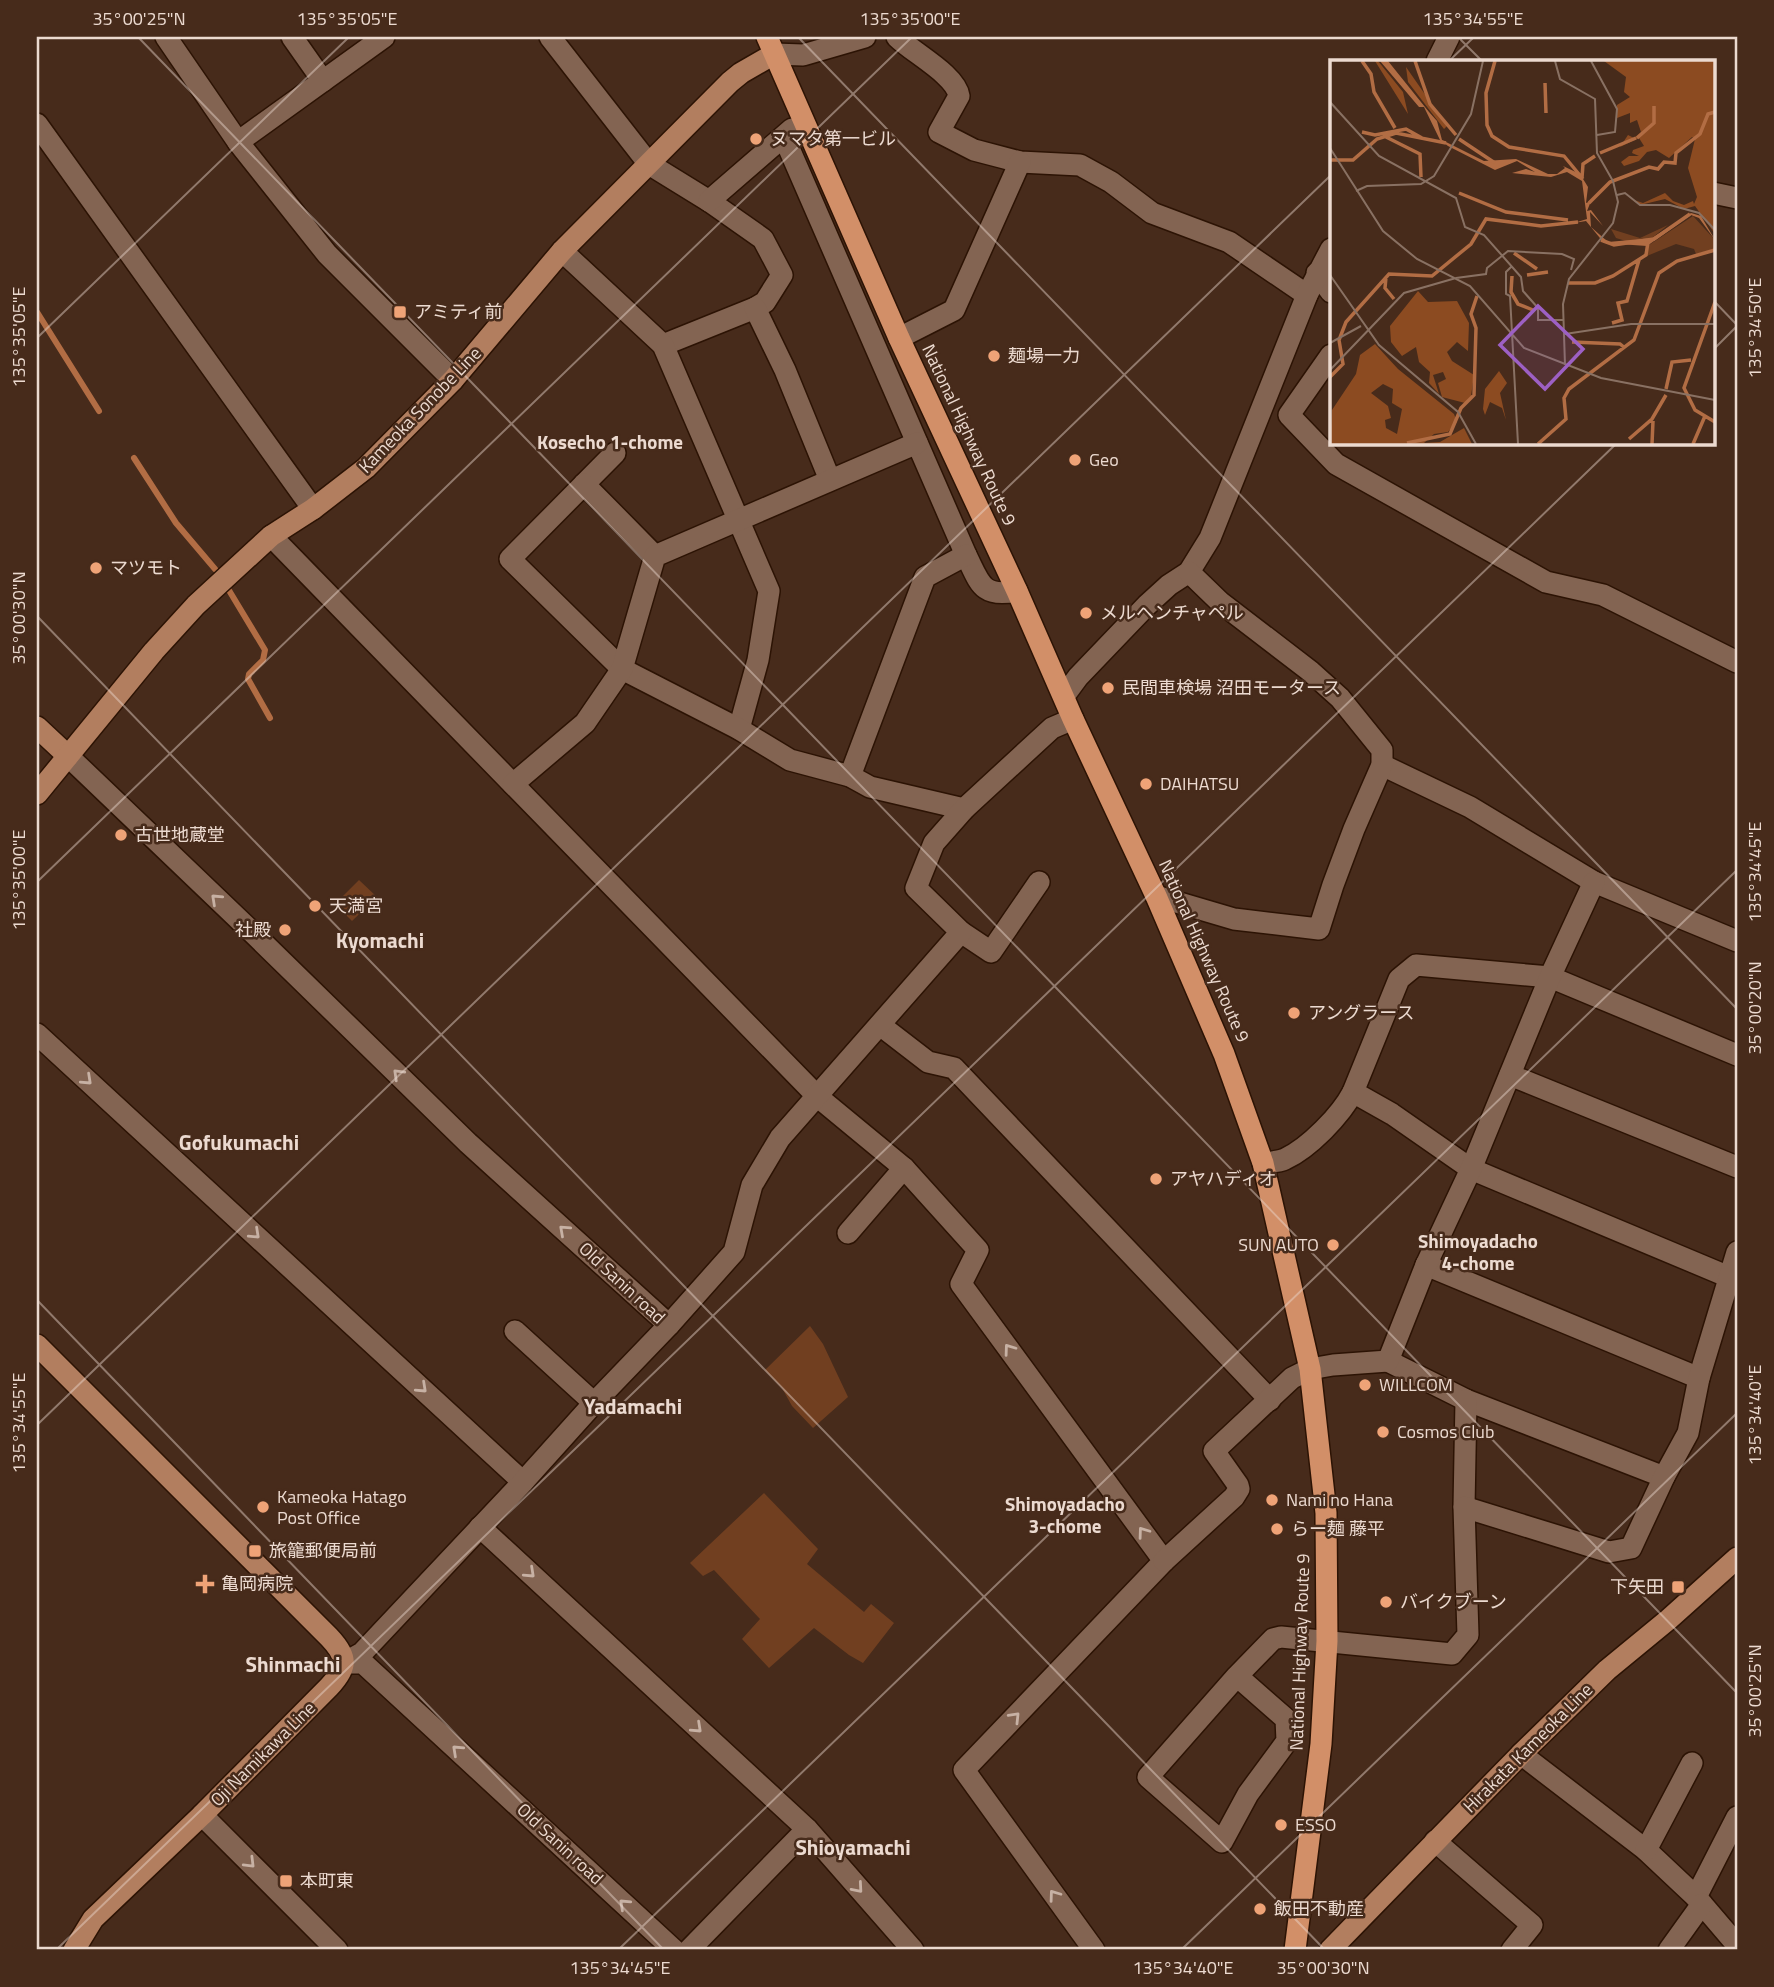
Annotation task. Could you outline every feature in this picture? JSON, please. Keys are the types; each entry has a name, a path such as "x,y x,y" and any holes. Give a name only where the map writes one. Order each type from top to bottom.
{"highway":[{"name":"National Highway Route 9","path":"770,46 899,338 1156,896 1224,1054 1263,1163 1310,1370 1326,1513 1327,1641 1321,1744 1294,1950"}],"main road":[{"name":"Kameoka Sonobe Line","path":"37,794 154,651 196,606 271,536 313,509 366,468 453,380 562,251 730,82 770,46"},
{"path":"37,727 68,757"},
{"path":"37,1345 335,1643 344,1663"},
{"name":"Hirakata Kameoka Line","path":"1330,1950 1607,1670 1737,1558"},
{"name":"Oji Namikawa Line","path":"74,1950 93,1919 202,1815 340,1676 344,1663"}],"street":[{"path":"166,37 238,142 327,254 453,380"},
{"path":"292,37 323,81"},
{"path":"238,142 384,37"},
{"path":"550,37 649,164 763,239 782,275 765,302 755,308 663,345"},
{"path":"770,46 803,55 865,37"},
{"path":"897,37 942,72 958,90 959,96 939,132 974,150 1020,162 1080,165 1111,181 1152,213 1229,242 1307,295"},
{"path":"1438,60 1449,37"},
{"path":"709,201 803,118"},
{"path":"37,124 313,509"},
{"path":"783,137 965,555 979,582 987,590 1000,594 1017,591"},
{"path":"899,338 954,310 1020,162"},
{"path":"1714,193 1737,198"},
{"path":"562,251 663,345 769,592 758,660 739,729"},
{"path":"1064,696 1078,677 1147,605 1169,585 1189,572 1210,538 1307,295 1330,251"},
{"path":"1317,273 1330,291"},
{"path":"755,308 785,370 830,480"},
{"path":"1330,356 1289,415 1336,464 1546,582 1602,595 1737,662"},
{"path":"655,556 917,443"},
{"path":"615,453 510,559 622,669 739,729 790,760 850,776 870,787 964,809"},
{"path":"584,484 655,556"},
{"path":"271,536 818,1097 904,1168 978,1250 961,1284 1164,1561"},
{"path":"850,776 925,577 965,555"},
{"path":"513,784 585,723 622,669 655,556"},
{"path":"1156,896 1234,919 1319,929 1332,885 1382,765 1382,750 1340,698 1310,671 1220,602 1189,572"},
{"path":"1040,882 991,952 961,932 916,888 934,843 964,809 1052,728 1073,719"},
{"name":"Old Sanin road","path":"68,757 468,1143 669,1325 362,1653 344,1663"},
{"path":"1382,765 1470,807 1594,883 1737,941"},
{"path":"1388,1362 1426,1265 1471,1169 1550,977 1594,883"},
{"path":"669,1325 734,1252 752,1185 780,1138 961,932"},
{"path":"1263,1163 1284,1160 1310,1141 1346,1105 1399,979 1416,965 1550,977 1737,1055"},
{"path":"880,1025 928,1062 954,1068 1270,1399"},
{"path":"37,1034 523,1482"},
{"path":"1510,1075 1737,1167"},
{"path":"1353,1092 1392,1114 1471,1169 1729,1277"},
{"path":"848,1233 904,1168"},
{"path":"1464,1507 1609,1552 1631,1548 1688,1433 1699,1378 1737,1252"},
{"path":"1426,1265 1699,1378"},
{"path":"515,1331 594,1403"},
{"path":"1094,1950 964,1770 1164,1561 1234,1497 1239,1489 1238,1485 1214,1451 1293,1378 1310,1370 1333,1365 1388,1362 1466,1400 1664,1477"},
{"path":"1237,1676 1286,1719 1287,1741 1248,1794 1222,1842 1147,1777 1237,1676 1273,1639 1281,1637 1452,1654 1468,1635 1464,1507 1466,1400"},
{"path":"480,1527 807,1829 913,1950"},
{"name":"Old Sanin road","path":"344,1663 363,1663 674,1950"},
{"path":"1521,1754 1646,1850 1699,1901 1737,1945"},
{"path":"1646,1850 1692,1763"},
{"path":"202,1815 337,1950"},
{"path":"1669,1950 1699,1901 1737,1817"},
{"path":"689,1950 807,1829"},
{"path":"1435,1841 1532,1925 1512,1950"}],"shaded area":[{"path":"359,880 377,897 352,921 335,904"},
{"path":"810,1326 823,1344 848,1397 813,1428 792,1406 782,1388 765,1370"},
{"path":"764,1493 818,1549 807,1564 864,1612 871,1604 894,1623 863,1663 814,1628 769,1668 742,1639 760,1619 714,1570 703,1576 690,1563"}],"waterway":[{"path":"37,312 99,411"},
{"path":"134,458 176,523 215,569"},
{"path":"227,587 265,650 263,660 249,674 248,679 270,718"}],"place":[{"name":"ヌマタ第一ビル","path":"756,139"},
{"name":"アミティ前","path":"400,312"},
{"name":"麺場一力","path":"994,356"},
{"name":"Geo","path":"1075,460"},
{"name":"マツモト","path":"96,568"},
{"name":"メルヘンチャペル","path":"1086,613"},
{"name":"民間車検場 沼田モータース","path":"1108,688"},
{"name":"DAIHATSU","path":"1146,784"},
{"name":"古世地蔵堂","path":"121,835"},
{"name":"天満宮","path":"315,906"},
{"name":"社殿","path":"285,930"},
{"name":"アングラース","path":"1294,1013"},
{"name":"アヤハディオ","path":"1156,1179"},
{"name":"SUN AUTO","path":"1333,1245"},
{"name":"WILLCOM","path":"1365,1385"},
{"name":"Cosmos Club","path":"1383,1432"},
{"name":"Nami no Hana","path":"1272,1500"},
{"name":"Kameoka Hatago Post Office","path":"263,1507"},
{"name":"らー麺 藤平","path":"1277,1529"},
{"name":"旅籠郵便局前","path":"255,1551"},
{"name":"亀岡病院","path":"205,1584"},
{"name":"下矢田","path":"1678,1587"},
{"name":"バイクブーン","path":"1386,1602"},
{"name":"ESSO","path":"1281,1825"},
{"name":"本町東","path":"286,1881"},
{"name":"飯田不動産","path":"1260,1909"}],"district":[{"name":"Kosecho 1-chome","path":"610,442"},
{"name":"Kyomachi","path":"380,941"},
{"name":"Gofukumachi","path":"239,1143"},
{"name":"Shimoyadacho 4-chome","path":"1478,1252"},
{"name":"Yadamachi","path":"633,1407"},
{"name":"Shimoyadacho 3-chome","path":"1065,1515"},
{"name":"Shinmachi","path":"293,1665"},
{"name":"Shioyamachi","path":"853,1848"}]}
